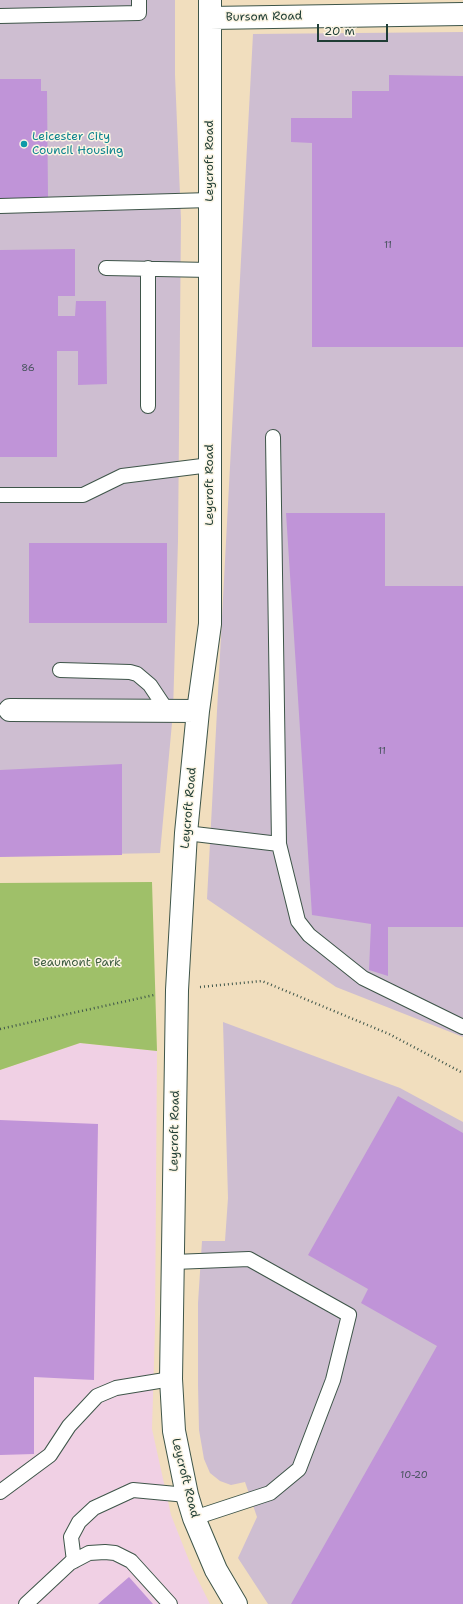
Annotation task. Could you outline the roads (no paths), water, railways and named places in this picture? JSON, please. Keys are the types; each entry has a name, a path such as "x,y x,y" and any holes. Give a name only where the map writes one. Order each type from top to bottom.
{"street":[{"name":"Bursom Road","path":"210,9 463,14"},
{"name":"Leycroft Road","path":"210,9 210,624 198,711 186,833 177,990 171,1379 174,1431 187,1495 194,1518 216,1570 236,1604"},
{"path":"10,710 198,711"}],"lane":[{"path":"0,16 139,13 139,0"},
{"path":"0,206 210,200"},
{"path":"106,268 210,270"},
{"path":"148,268 148,406"},
{"path":"273,437 279,844 298,921 309,935 362,978 463,1027"},
{"path":"0,495 83,495 122,476 210,465"},
{"path":"60,670 130,672 137,674 150,685 168,712"},
{"path":"186,833 279,844"},
{"path":"174,1262 249,1259 349,1315 333,1380 299,1469 270,1493 194,1518"},
{"path":"0,1492 50,1455 69,1426 97,1396 116,1388 171,1379"},
{"path":"74,1561 71,1537 79,1522 94,1508 133,1490 187,1495"},
{"path":"26,1604 74,1561 89,1554 115,1553 131,1561 170,1604"}],"place":[{"name":"Leicester City Council Housing","path":"24,144"}],"park label":[{"name":"Beaumont Park","path":"77,963"}]}
